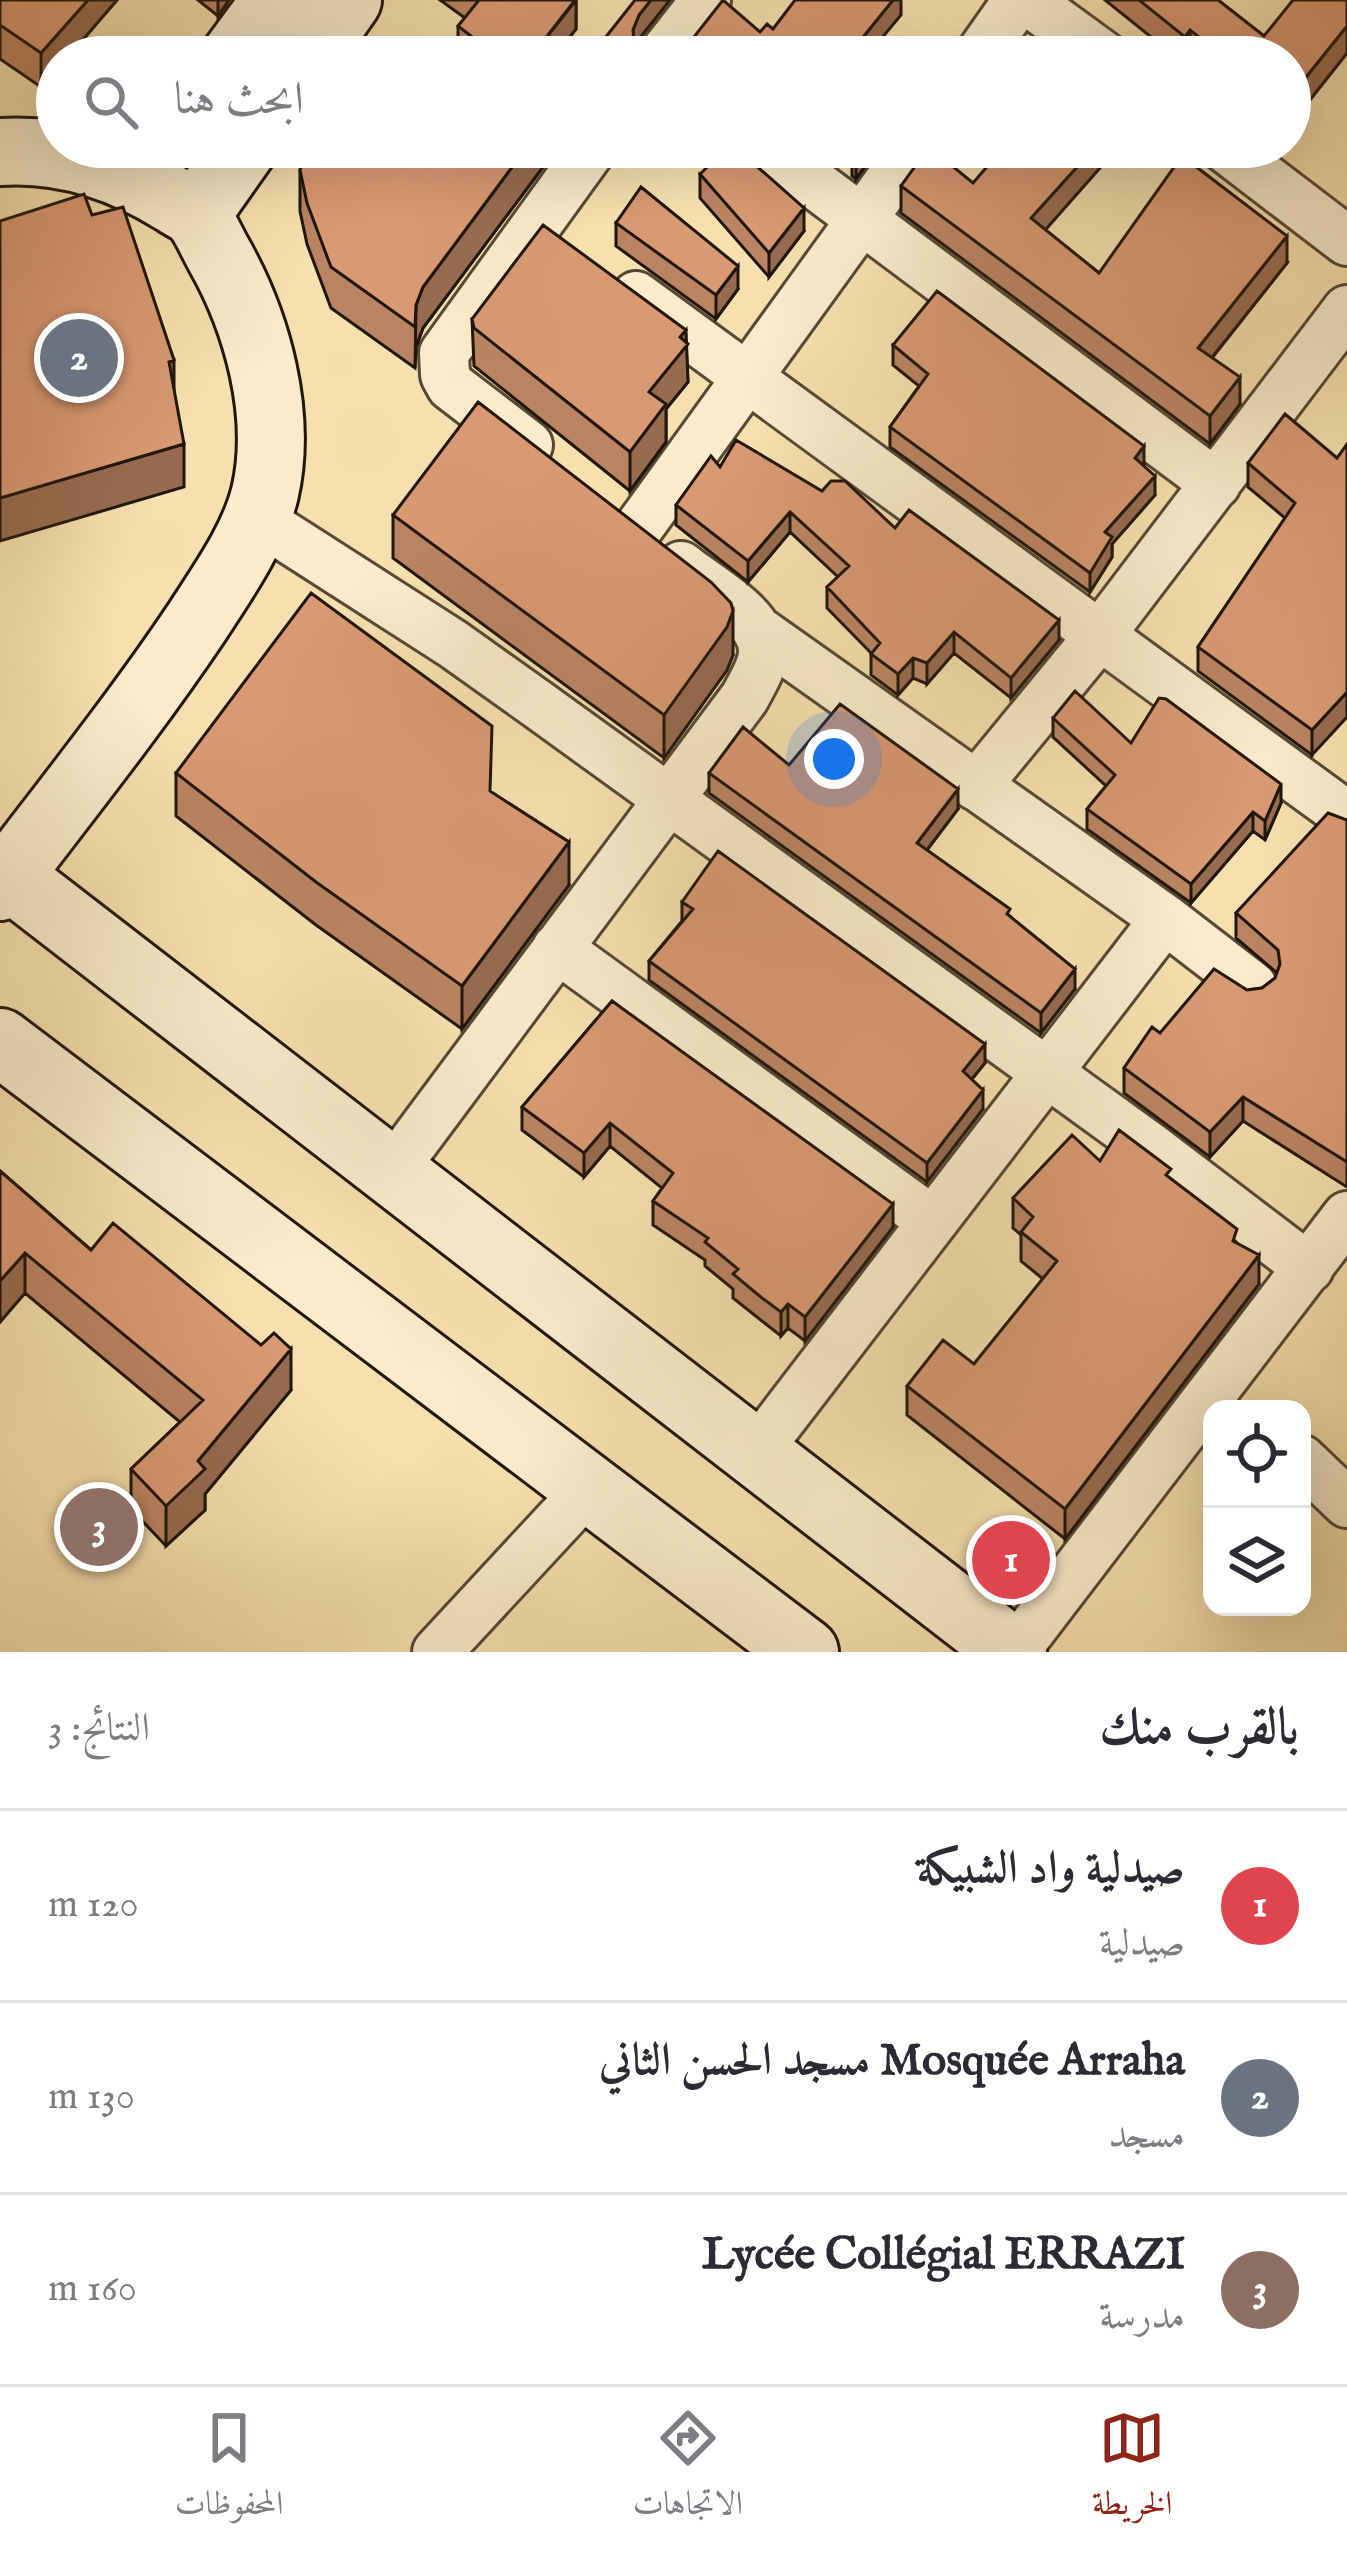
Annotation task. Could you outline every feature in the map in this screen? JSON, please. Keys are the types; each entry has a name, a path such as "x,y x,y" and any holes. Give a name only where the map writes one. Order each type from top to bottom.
{"street":[{"path":"249,36 276,0"},
{"path":"323,36 348,0"},
{"path":"678,36 706,0"},
{"path":"993,36 1018,0"},
{"path":"1028,0 1077,36"},
{"path":"0,152 36,149"},
{"path":"118,168 168,181 197,168"},
{"path":"576,168 446,345 442,362 451,386 736,608 757,630 1252,986"},
{"path":"793,168 1216,484"},
{"path":"601,502 747,376 899,168"},
{"path":"1251,168 1347,241"},
{"path":"168,181 244,299 266,386 270,441 265,493 222,584 155,685 3,877 1014,1652 1203,1421"},
{"path":"535,222 1347,816"},
{"path":"976,786 1100,635 1347,310"},
{"path":"255,517 453,644 1154,1150 1309,1268"},
{"path":"392,1172 745,697 760,669 764,649 757,630"},
{"path":"756,1452 1165,919"},
{"path":"557,948 931,1220"},
{"path":"0,1042 805,1652"},
{"path":"1218,1400 1347,1216"},
{"path":"1311,1464 1347,1478"},
{"path":"1311,1469 1347,1503"},
{"path":"437,1652 589,1488"}],"building":[{"path":"0,0 88,0 56,36 36,36 36,50 0,25"},
{"path":"479,0 575,0 547,36 471,36 458,26"},
{"path":"635,0 651,0 639,15 634,36 607,36"},
{"path":"723,0 760,32 767,24 773,29 795,0 893,0 864,36 695,36"},
{"path":"1139,0 1218,0 1264,36 1198,36 1190,30 1184,36"},
{"path":"1293,0 1347,0 1347,26 1311,71 1311,36 1264,36"},
{"path":"511,168 423,287 415,327 331,267 300,170"},
{"path":"706,168 759,168 804,208 769,253 700,174"},
{"path":"914,168 955,168 973,183 986,168 1076,168 1031,218 1099,273 1173,168 1198,168 1287,236 1198,348 1240,377 1210,416 901,186"},
{"path":"641,187 738,266 716,295 616,223"},
{"path":"84,194 92,215 123,207 174,360 169,362 184,444 0,498 0,221"},
{"path":"543,225 686,330 680,337 688,344 649,392 666,404 630,452 474,328 472,319"},
{"path":"937,291 1144,446 1135,458 1155,476 1105,532 1112,537 1090,573 890,427 928,374 893,345"},
{"path":"478,402 711,582 731,603 727,627 664,715 393,515"},
{"path":"1285,414 1337,458 1347,444 1347,692 1312,730 1198,647 1295,503 1248,463"},
{"path":"736,440 822,491 831,481 845,481 895,528 909,510 1059,620 1011,678 954,632 927,663 913,658 898,674 871,654 880,643 827,587 849,566 790,512 748,561 676,505 711,456 720,467"},
{"path":"311,593 492,726 490,791 569,842 462,986 316,882 176,773"},
{"path":"1075,691 1131,743 1159,698 1166,699 1281,784 1265,821 1253,812 1191,884 1087,809 1115,775 1053,718"},
{"path":"840,704 958,789 917,843 1010,909 1007,914 1075,969 1041,1013 709,773 743,727 789,765"},
{"path":"1328,813 1347,820 1347,1162 1243,1097 1210,1132 1124,1068 1152,1027 1160,1033 1214,969 1247,990 1262,988 1275,978 1278,950 1236,913"},
{"path":"718,851 985,1044 963,1071 983,1090 927,1163 649,961 693,909 682,902"},
{"path":"612,1001 893,1204 805,1317 788,1304 781,1312 762,1298 733,1274 738,1269 705,1242 708,1238 653,1201 673,1173 610,1123 584,1153 522,1107"},
{"path":"1119,1130 1171,1169 1166,1175 1237,1229 1233,1241 1259,1255 1065,1509 907,1386 943,1340 974,1364 1057,1261 1021,1232 1033,1217 1013,1198 1072,1135 1100,1161"},
{"path":"0,1171 91,1250 113,1223 261,1345 274,1333 291,1349 198,1461 205,1469 166,1506 131,1469 203,1400 25,1253 0,1281"}],"place":[{"name":"Mosquée Arraha مسجد الحسن الثاني","path":"79,358"},
{"name":"Lycée Collégial ERRAZI","path":"99,1527"},
{"name":"صيدلية واد الشبيكة","path":"1011,1560"}]}
